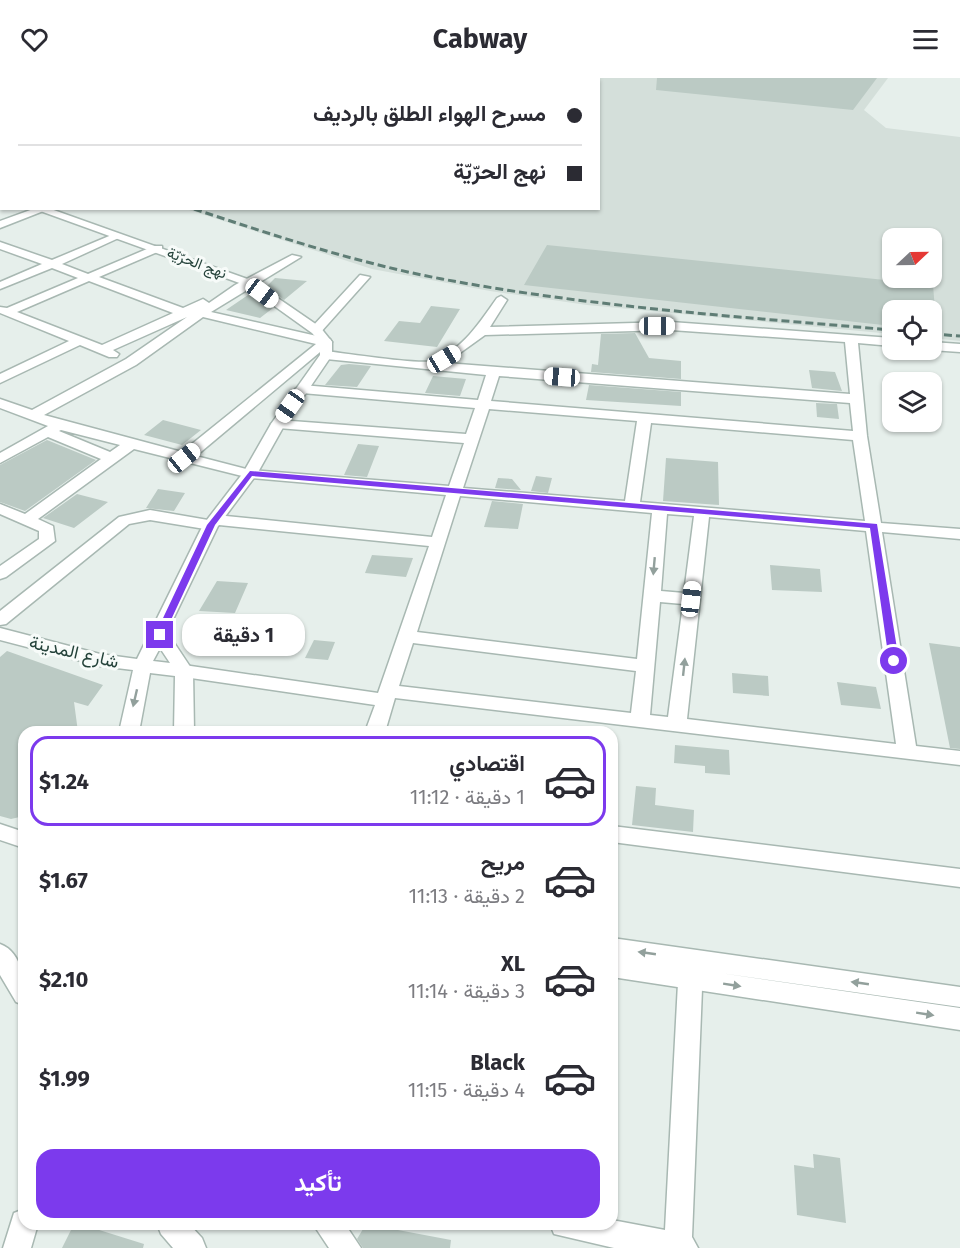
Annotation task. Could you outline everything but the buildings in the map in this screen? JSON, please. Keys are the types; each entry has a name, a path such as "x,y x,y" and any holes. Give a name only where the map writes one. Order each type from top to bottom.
{"street":[{"path":"0,225 37,210"},
{"name":"نهج الحرّيّة","path":"42,210 158,249 249,283 316,330 326,348"},
{"path":"0,286 118,236"},
{"path":"0,246 182,311 326,348 431,367 857,399"},
{"path":"2,311 158,249"},
{"path":"34,415 131,362 198,315 296,257"},
{"path":"316,330 364,277"},
{"path":"102,350 182,311 249,283"},
{"path":"431,367 458,351 482,331 501,300"},
{"path":"2,311 131,362"},
{"path":"482,331 671,326 882,341"},
{"path":"851,338 860,436 907,751"},
{"path":"0,380 79,341"},
{"path":"942,347 960,348"},
{"path":"130,726 143,664 160,635 213,522 250,474 278,424 326,348"},
{"path":"184,458 326,348"},
{"path":"377,726 385,695 494,372"},
{"path":"302,389 645,416 860,436"},
{"path":"0,403 34,415 54,429 112,458"},
{"path":"632,505 645,416"},
{"path":"278,424 472,439"},
{"path":"0,459 54,429 131,444 250,474 960,534"},
{"path":"26,519 131,444"},
{"path":"640,720 660,508"},
{"path":"0,509 47,529 47,541 0,574"},
{"path":"677,725 702,511"},
{"path":"0,620 124,520 150,515 436,542"},
{"path":"651,596 691,599"},
{"name":"شارع المدينة","path":"0,634 121,664 143,664 385,695 640,720 960,758"},
{"path":"160,635 184,671 184,726"},
{"path":"405,636 645,666"},
{"path":"0,832 18,838"},
{"path":"618,835 960,878"},
{"path":"618,950 691,969 960,1019"},
{"path":"0,954 18,985"},
{"path":"618,967 691,969 960,997"},
{"path":"593,1230 681,1248 691,969"},
{"path":"17,1248 22,1230"},
{"path":"176,1230 192,1248"},
{"path":"332,1230 346,1248"}],"shaded area":[{"path":"600,78 888,78 864,110 886,128 960,137 960,341 942,339 942,300 882,300 882,333 587,305 490,291 372,269 189,210 600,210"}],"railway":[{"path":"197,210 348,257 410,273 498,289 723,316 882,329"},
{"path":"942,335 960,336"}],"route":[{"path":"160,635 211,525 250,474 874,525 894,661"}]}
